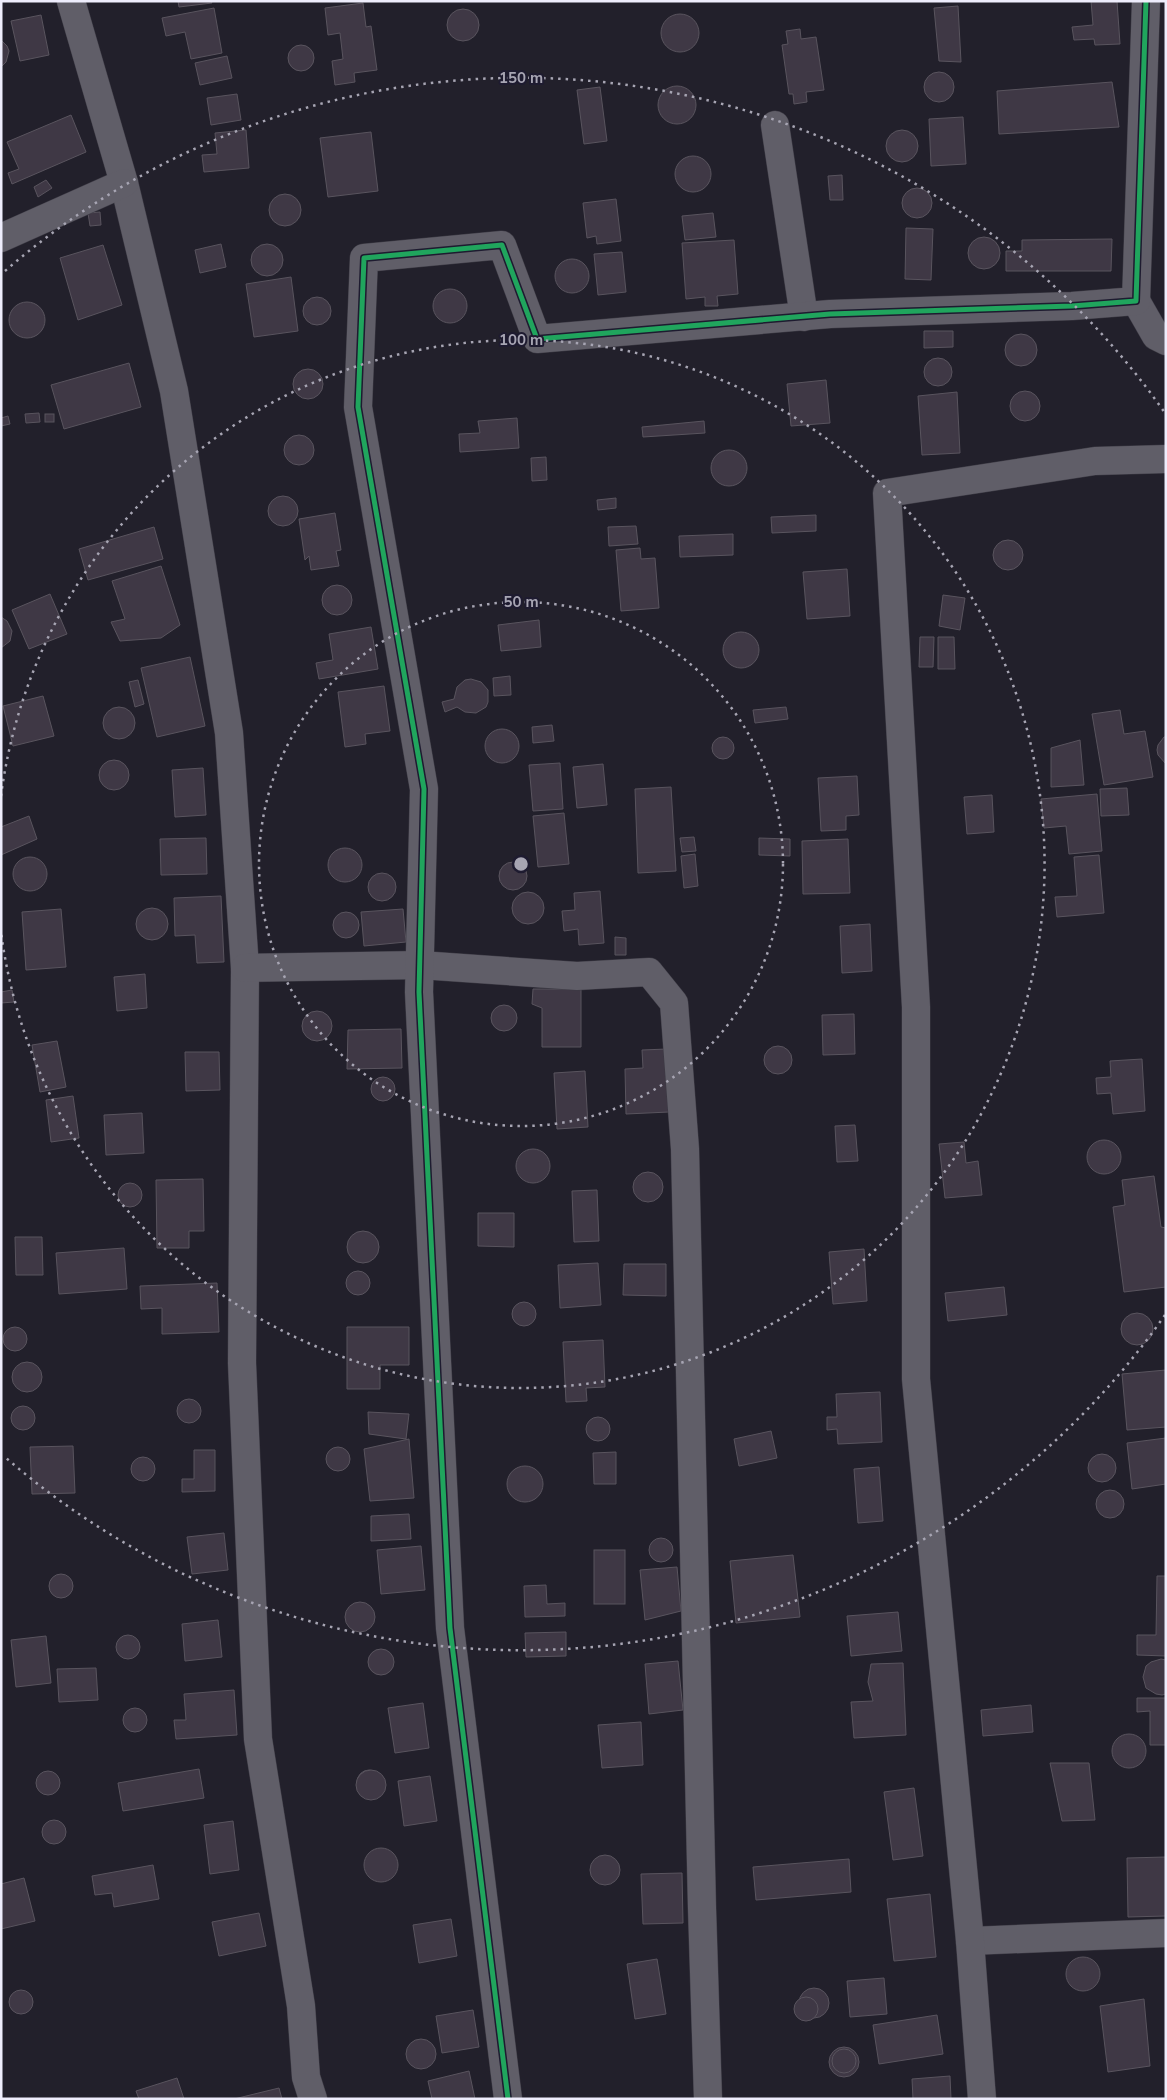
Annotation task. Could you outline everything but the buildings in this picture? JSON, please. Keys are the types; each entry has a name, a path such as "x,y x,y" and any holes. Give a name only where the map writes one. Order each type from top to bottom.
{"street":[{"path":"71,1 124,183 174,391 229,733 245,968 242,1363 258,1739 301,2006 306,2077 313,2099"},
{"path":"1146,1 1136,301 1156,336 1166,341"},
{"path":"775,125 804,316"},
{"path":"1,238 124,183"},
{"path":"508,2099 450,1628 419,992 424,789 358,407 364,258 502,246 537,339 804,316 1072,306 1136,301"},
{"path":"982,2099 970,1941 916,1379 916,1007 887,494 1095,461 1166,458"},
{"path":"245,968 420,965 577,976 650,972 674,1003 685,1149 708,2099"},
{"path":"970,1941 1166,1933"}],"cycle path":[{"path":"508,2099 450,1628 419,992 424,789 358,407 364,258 502,245 537,339 830,314 1072,306 1136,301 1146,1"}]}
